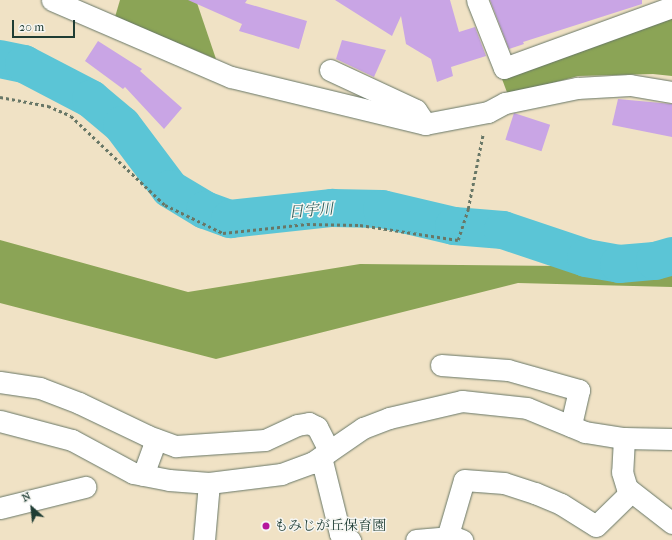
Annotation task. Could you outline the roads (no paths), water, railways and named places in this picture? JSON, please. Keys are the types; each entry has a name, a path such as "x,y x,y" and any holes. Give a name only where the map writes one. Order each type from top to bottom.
{"street":[{"path":"52,0 231,77 425,124 488,112 505,103 577,88 630,85 672,92"},
{"path":"477,0 504,68 672,7"},
{"path":"330,70 416,110 425,124"},
{"path":"441,365 508,370 579,390 571,426"},
{"path":"0,382 40,388 79,403 156,439 176,446 265,440 297,425 309,423 317,427 325,454 340,534 350,540"},
{"path":"0,421 72,440 99,456 133,473 209,483 281,474 325,454 363,428 389,418 462,401 527,408 585,432 624,438 672,438"},
{"path":"624,438 622,472 627,488 672,523"},
{"path":"143,475 156,439"},
{"path":"416,540 454,539 464,480 504,483 535,493 561,504 596,526 631,492"},
{"path":"204,540 209,483"},
{"path":"0,508 85,487"}],"waterway":[{"name":"日宇川","path":"0,59 24,64 91,99 122,125 170,189 205,210 230,219 332,208 382,209 454,226 503,230 586,258 619,264 655,261 672,256"}],"place":[{"name":"もみじが丘保育園","path":"266,526"}]}
